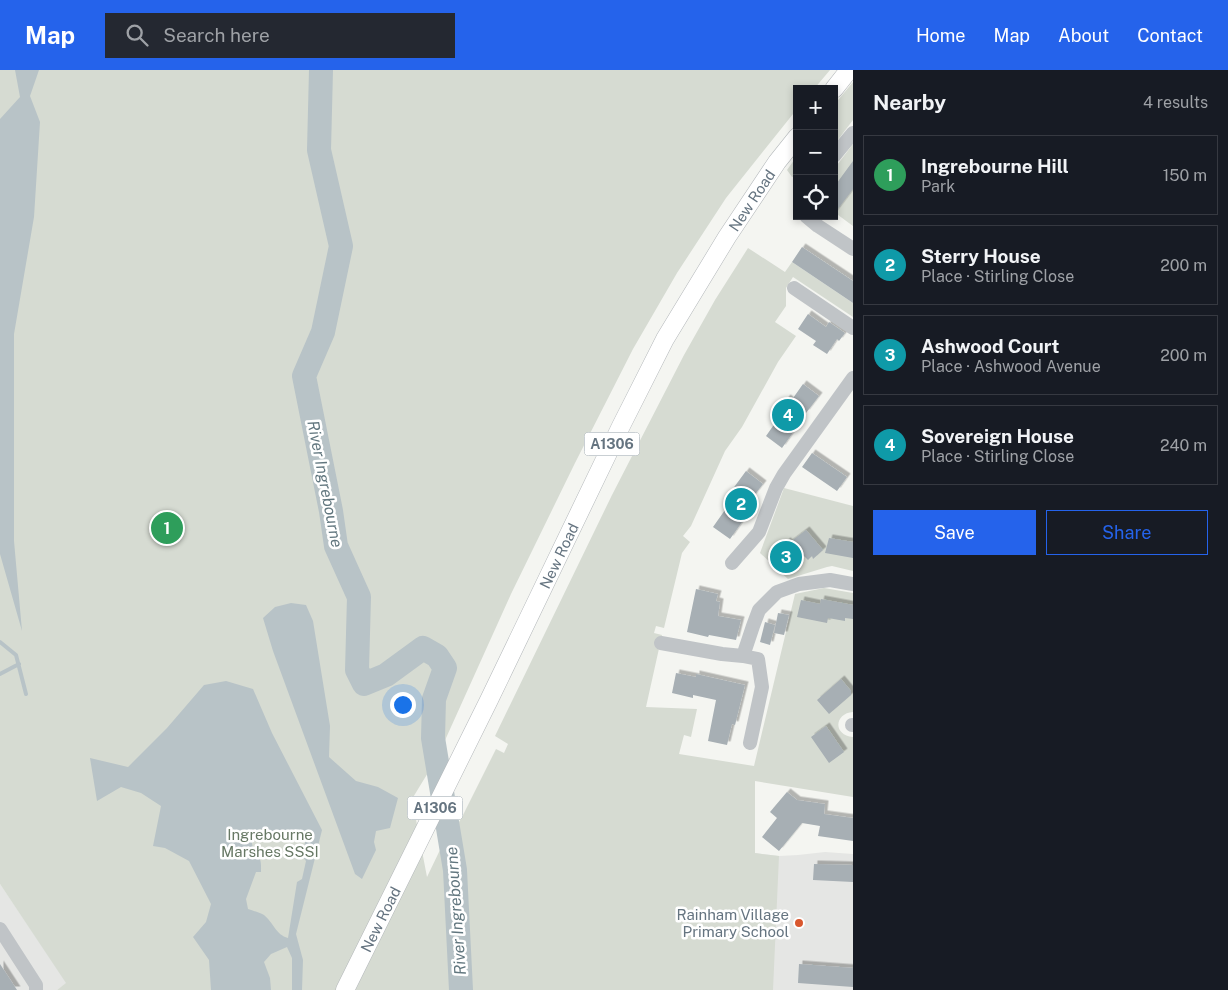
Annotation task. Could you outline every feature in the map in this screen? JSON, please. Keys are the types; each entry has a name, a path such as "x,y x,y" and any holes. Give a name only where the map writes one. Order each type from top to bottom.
{"main road":[{"path":"837,85 849,70"},
{"name":"New Road","path":"345,990 621,426 666,338 727,237 777,162 793,142"}],"street":[{"path":"838,151 853,133"},
{"path":"811,220 853,249"},
{"path":"794,288 853,328"},
{"path":"732,563 759,532 776,488 784,474 853,378"},
{"path":"745,650 759,610 777,592 799,584 830,580 853,584"},
{"path":"661,643 722,654 745,650 758,659 762,687 750,743"},
{"path":"0,929 36,985 36,990"}],"shaded area":[{"path":"15,70 39,70 30,96 40,122 34,217 14,334 14,541 22,631 0,554 0,119 20,97"},
{"path":"291,603 306,605 313,621 330,726 329,757 356,781 378,787 398,798 390,828 376,831 374,842 376,850 362,879 355,874 273,651 263,618 275,607"},
{"path":"226,681 253,689 272,733 322,830 296,934 303,960 302,990 292,990 292,958 287,947 271,954 264,962 270,978 271,990 211,990 209,960 193,937 206,922 211,904 189,861 165,848 153,846 161,806 141,793 121,787 97,801 90,758 128,767 167,728 204,685","holes":["260,829 282,833 302,832 306,835 303,857 306,861 302,879 297,882 288,938 280,934 264,915 248,909 246,899 256,872 261,872 260,861 254,853 251,839"]},
{"name":"Rainham Village Primary School","path":"825,852 853,854 853,990 737,990 755,853 779,856"},
{"path":"0,884 67,983 57,990 0,990"}],"green space":[{"name":"Ingrebourne Marshes SSSI","path":"0,70 830,70 817,85 793,85 793,114 726,198 677,273 633,349 511,594 437,758 412,799 427,877 439,852 461,819 496,749 504,753 508,744 495,736 612,495 684,355 715,300 748,248 785,272 792,262 853,303 853,317 793,277 786,288 786,306 775,322 796,336 778,362 742,427 725,451 691,526 683,536 690,542 682,553 664,628 656,626 654,633 662,635 646,707 697,709 691,737 684,735 679,754 754,766 795,594 824,588 853,593 853,712 842,716 838,724 842,732 853,737 853,797 755,781 755,853 779,856 773,990 57,990 66,983 0,884"},
{"path":"853,82 853,120 838,140 838,130 838,100"},
{"path":"853,144 853,226 838,215 838,164"},
{"path":"793,162 793,177 787,170"},
{"path":"784,488 853,506 853,571 832,566 788,579 760,553"}],"building":[{"path":"853,161 853,189 838,209 838,182"},
{"path":"802,247 853,281 853,303 792,262"},
{"path":"808,314 826,327 829,322 845,333 839,341 837,339 827,354 813,345 816,341 798,329"},
{"path":"803,384 819,396 806,413 804,411 791,429 794,431 782,448 766,436 778,419 774,416 787,398 791,401"},
{"path":"812,453 847,477 837,491 802,467"},
{"path":"746,471 763,484 749,502 754,505 730,539 713,527 737,493 732,490"},
{"path":"806,530 823,550 813,559 812,556 808,560 804,556 785,574 770,558 787,541 789,543"},
{"path":"829,538 853,542 853,558 825,553"},
{"path":"696,589 718,594 716,601 720,602 718,616 741,620 736,640 709,635 708,637 687,632"},
{"path":"821,599 853,605 853,619 845,618 845,621 828,618 827,623 797,617 801,600 820,604"},
{"path":"778,613 789,615 784,635 774,633"},
{"path":"765,622 775,625 770,645 760,642"},
{"path":"676,673 696,677 696,674 745,685 735,725 732,724 727,745 708,741 716,700 693,695 693,698 672,693"},
{"path":"841,679 851,691 851,695 829,714 817,700"},
{"path":"826,726 844,752 829,763 811,737"},
{"path":"787,792 797,800 825,804 824,814 853,818 853,841 818,836 820,826 802,823 779,851 762,837 777,818 770,812"},
{"path":"814,864 853,865 853,882 813,880"},
{"path":"0,964 17,990 0,990"},
{"path":"799,964 853,968 853,987 798,983"}],"waterway":[{"name":"River Ingrebourne","path":"321,70 319,150 341,246 323,332 304,376 331,511 336,546 359,597 357,670 364,684 386,675 423,648 437,656 445,668 434,699 433,738 455,870 461,990"},
{"path":"0,642 16,655 26,694"},
{"path":"0,674 19,664"}],"place":[{"name":"Sovereign House","path":"788,415"},
{"name":"Sterry House","path":"741,504"},
{"name":"Ingrebourne Hill","path":"167,528"},
{"name":"Ashwood Court","path":"786,557"},
{"name":"Rainham Village Primary School","path":"799,923"}]}
